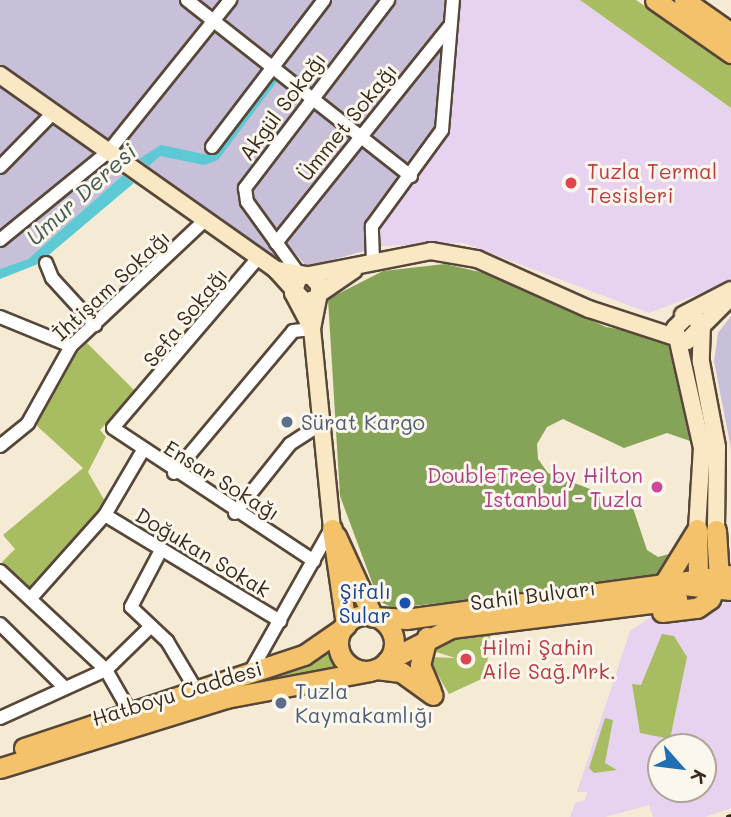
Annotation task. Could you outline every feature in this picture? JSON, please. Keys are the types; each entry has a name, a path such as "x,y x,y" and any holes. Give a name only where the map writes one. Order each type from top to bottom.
{"main road":[{"path":"655,0 731,53"},
{"path":"684,0 731,33"},
{"path":"332,528 374,617 393,636 378,667"},
{"path":"332,528 344,627 338,646 345,662 401,672 433,695 420,665 427,637"},
{"path":"707,529 731,553"},
{"path":"584,612 690,609 706,604 719,583 707,529"},
{"path":"668,585 707,529"},
{"name":"Sahil Bulvarı","path":"374,617 406,619 668,585 719,583"},
{"name":"Sahil Bulvarı","path":"378,667 427,637 451,628 677,600 668,585"},
{"path":"344,627 374,617"},
{"name":"Hatboyu Caddesi","path":"0,755 252,669 304,655 344,627"},
{"name":"Hatboyu Caddesi","path":"0,768 226,698 378,667"}],"street":[{"path":"187,0 309,101 411,176"},
{"path":"0,240 108,152 230,0"},
{"path":"212,147 324,0"},
{"name":"Akgül Sokağı","path":"303,274 276,243 245,188 388,0"},
{"path":"367,264 372,226 442,130 453,0"},
{"name":"Ümmet Sokağı","path":"276,243 357,138 449,27"},
{"path":"0,75 276,270 295,297 312,329"},
{"path":"0,167 54,112"},
{"name":"İhtişam Sokağı","path":"0,446 28,423 71,346 204,220"},
{"path":"276,270 303,274 431,251 460,254 589,309 690,341 731,297"},
{"name":"Sefa Sokağı","path":"113,428 258,258"},
{"path":"46,263 51,278 95,325"},
{"path":"295,297 309,302 367,264"},
{"path":"252,669 332,528 312,329 319,294 317,281 303,274"},
{"path":"295,297 294,282 303,274"},
{"path":"640,323 685,314 731,290"},
{"path":"685,314 697,317 701,332 717,447 707,529"},
{"path":"685,314 675,324 702,448 707,529"},
{"path":"0,317 71,346"},
{"path":"174,473 293,331 312,329"},
{"path":"235,513 290,444 321,424"},
{"name":"Ensar Sokağı","path":"113,428 142,452 314,561"},
{"path":"31,598 105,515 142,452"},
{"name":"Doğukan Sokak","path":"105,515 160,551 281,621"},
{"path":"160,551 131,607 167,641 195,688"},
{"path":"0,571 106,670 130,712"},
{"path":"0,624 63,686"},
{"path":"0,718 63,686 106,670 150,627"}],"shaded area":[{"path":"0,0 459,0 448,136 376,231 382,246 307,267 287,244 266,274 123,175 28,259 0,269"},
{"name":"Tuzla Termal Tesisleri","path":"459,0 580,0 731,108 731,282 649,313 464,243 382,246 375,231 448,136"},
{"path":"731,316 731,449 714,361 718,333"},
{"path":"731,598 731,808 705,817 653,817 649,805 605,817 570,817 575,803 585,800 587,792 577,792 630,631 651,617 713,612"}],"green space":[{"path":"580,0 636,0 731,65 731,108"},
{"path":"445,264 493,275 606,327 666,337 693,442 667,433 624,448 563,419 547,427 537,444 538,459 548,473 632,505 647,550 658,557 677,552 665,573 647,581 393,608 379,601 340,496 328,299 383,271"},
{"path":"87,343 135,391 100,430 106,437 88,472 106,503 30,590 2,562 15,549 3,535 83,468 36,425 65,365"},
{"path":"490,634 486,677 449,694 427,657 455,658 430,650 448,638"},
{"path":"662,634 674,636 687,657 671,733 640,733 632,684 641,685"},
{"path":"329,647 337,668 262,679 313,661"},
{"path":"605,718 613,720 605,763 617,770 594,773 589,768"}],"water":[{"path":"271,75 278,80 218,160 204,165 160,156 149,166 139,159 161,145 209,155"},
{"path":"123,175 134,183 38,264 0,279 0,269 28,259"}],"place":[{"name":"Tuzla Termal Tesisleri","path":"571,183"},
{"name":"Sürat Kargo","path":"287,422"},
{"name":"DoubleTree by Hilton Istanbul - Tuzla","path":"657,487"},
{"name":"Şifalı Sular","path":"405,603"},
{"name":"Hilmi Şahin Aile Sağ.Mrk.","path":"466,659"},
{"name":"Tuzla Kaymakamlığı","path":"281,703"}],"water label":[{"name":"Umur Deresi","path":"81,194"}]}
